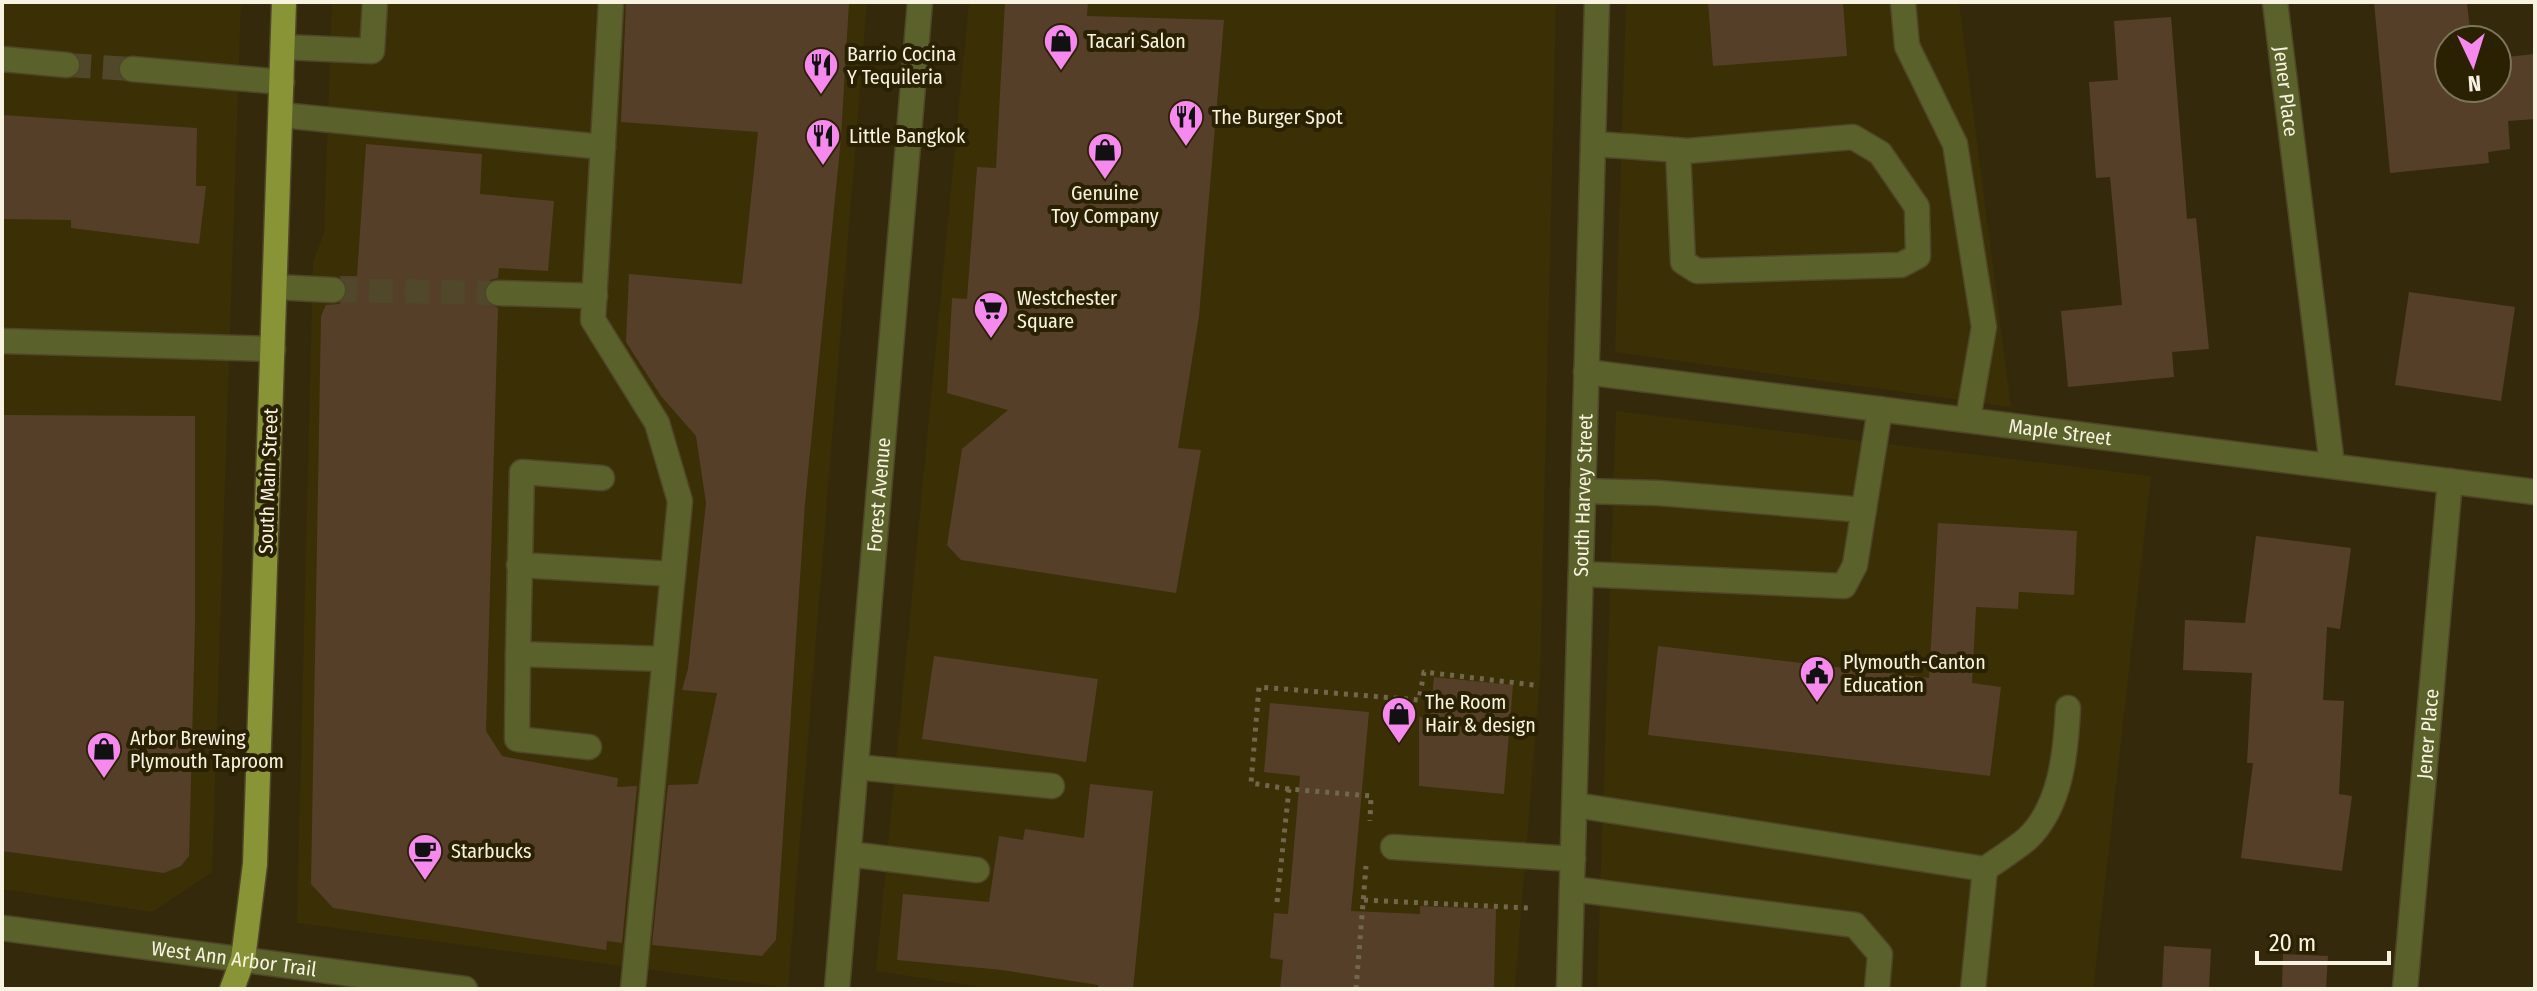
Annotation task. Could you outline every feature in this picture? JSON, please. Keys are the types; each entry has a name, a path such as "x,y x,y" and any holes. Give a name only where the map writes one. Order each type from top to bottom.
{"main road":[{"name":"South Main Street","path":"232,989 243,959 255,864 284,2"},
{"name":"South Main Street","path":"243,959 248,989"}],"street":[{"path":"283,47 372,51 375,2"},
{"path":"611,2 593,320 657,423 680,501 633,989"},
{"name":"Forest Avenue","path":"837,989 920,2"},
{"name":"South Harvey Street","path":"1569,989 1597,2"},
{"path":"1903,2 1907,46 1955,144 1984,327 1968,419"},
{"name":"Jener Place","path":"2275,2 2332,465"},
{"path":"2,59 67,65"},
{"path":"132,69 282,82"},
{"path":"281,115 603,147"},
{"path":"1593,144 1678,150 1853,137 1880,153 1917,207 1918,256 1901,265 1697,271 1683,262 1678,150"},
{"path":"275,287 333,290"},
{"path":"498,293 595,296"},
{"path":"2,341 273,349"},
{"name":"Maple Street","path":"1586,372 2535,492"},
{"path":"1581,574 1844,586 1855,565 1880,409"},
{"path":"589,747 517,739 522,472 602,478"},
{"name":"Jener Place","path":"2405,989 2450,481"},
{"path":"1583,491 1659,493 1864,510"},
{"path":"519,565 673,574"},
{"path":"518,654 664,659"},
{"path":"1575,805 1985,869 2028,838 2047,813 2066,755 2068,708"},
{"path":"856,767 1052,786"},
{"path":"1393,847 1573,859"},
{"path":"849,854 977,870"},
{"path":"1973,989 1985,869"},
{"path":"1573,889 1855,925 1880,954 1877,989"},
{"name":"West Ann Arbor Trail","path":"2,928 465,989"}],"path":[{"path":"1369,826 1371,796 1251,783 1259,687 1419,700 1424,672 1534,685"},
{"path":"1277,902 1289,789"},
{"path":"1356,989 1367,856"},
{"path":"1364,900 1529,908"}],"shaded area":[{"path":"2,2 241,2 212,872 152,912 2,889"},
{"path":"332,2 867,2 788,988 297,923 313,262 324,233"},
{"path":"969,2 1556,2 1540,678 1515,989 994,989 876,971"},
{"path":"1626,2 1959,2 2011,407 1615,352"},
{"path":"1616,411 2151,476 2093,989 1597,989"}],"building":[{"path":"626,2 849,2 841,138 805,503 776,940 762,956 652,945 668,785 698,784 717,693 682,690 688,669 706,503 696,436 661,396 626,342 629,274 742,284 758,132 621,122"},
{"path":"1005,2 1088,2 1087,16 1224,20 1199,316 1178,448 1201,450 1176,593 961,560 947,545 962,449 1008,410 947,393 952,298 967,299 977,167 996,168"},
{"path":"1708,2 1843,2 1847,56 1713,66"},
{"path":"2374,2 2467,2 2469,24 2433,24 2433,104 2513,104 2513,56 2535,54 2535,119 2508,121 2510,149 2488,152 2489,163 2390,173"},
{"path":"2171,17 2187,219 2196,218 2209,349 2172,352 2174,377 2068,387 2061,311 2122,305 2110,177 2096,178 2089,82 2118,80 2114,21"},
{"path":"2,115 197,128 196,186 206,186 199,244 71,228 71,220 2,219"},
{"path":"366,144 482,154 480,194 554,201 548,271 499,268 498,278 490,280 483,292 485,301 498,308 486,731 502,756 618,778 617,787 637,786 622,943 607,941 606,950 333,908 311,884 321,316 326,305 339,304 346,297 347,284 339,276 357,276"},
{"path":"2409,292 2515,307 2501,401 2395,385"},
{"path":"2,415 195,416 195,625 189,856 181,866 164,873 2,851"},
{"path":"1938,523 2077,531 2074,595 2019,592 2018,609 1976,607 1972,683 2001,687 1990,776 1648,735 1658,646 1929,678"},
{"path":"2256,536 2351,548 2340,629 2327,627 2323,700 2344,701 2339,794 2352,796 2342,871 2241,858 2253,763 2247,763 2252,673 2183,670 2185,620 2245,623"},
{"path":"934,656 1098,679 1086,762 922,739"},
{"path":"1434,677 1513,685 1504,794 1419,786 1419,717 1430,718"},
{"path":"1270,703 1369,712 1351,911 1420,914 1420,906 1496,909 1494,989 1280,989 1283,960 1270,958 1274,913 1288,914 1300,776 1264,772"},
{"path":"1090,784 1153,791 1133,989 1098,989 1098,985 1002,970 897,960 903,894 989,902 999,836 1023,840 1025,829 1084,838"},
{"path":"2164,946 2211,949 2209,989 2162,989"},
{"path":"2283,954 2328,956 2326,989 2282,989"}],"tunnel":[{"path":"67,65 132,69"},
{"path":"333,290 498,293"}],"place":[{"name":"Tacari Salon","path":"1061,72"},
{"name":"Barrio Cocina Y Tequileria","path":"821,96"},
{"name":"The Burger Spot","path":"1186,148"},
{"name":"Little Bangkok","path":"823,167"},
{"name":"Genuine Toy Company","path":"1105,181"},
{"name":"Westchester Square","path":"991,340"},
{"name":"Plymouth-Canton Education","path":"1817,704"},
{"name":"The Room Hair & design","path":"1399,745"},
{"name":"Arbor Brewing Plymouth Taproom","path":"104,780"},
{"name":"Starbucks","path":"425,882"}]}
